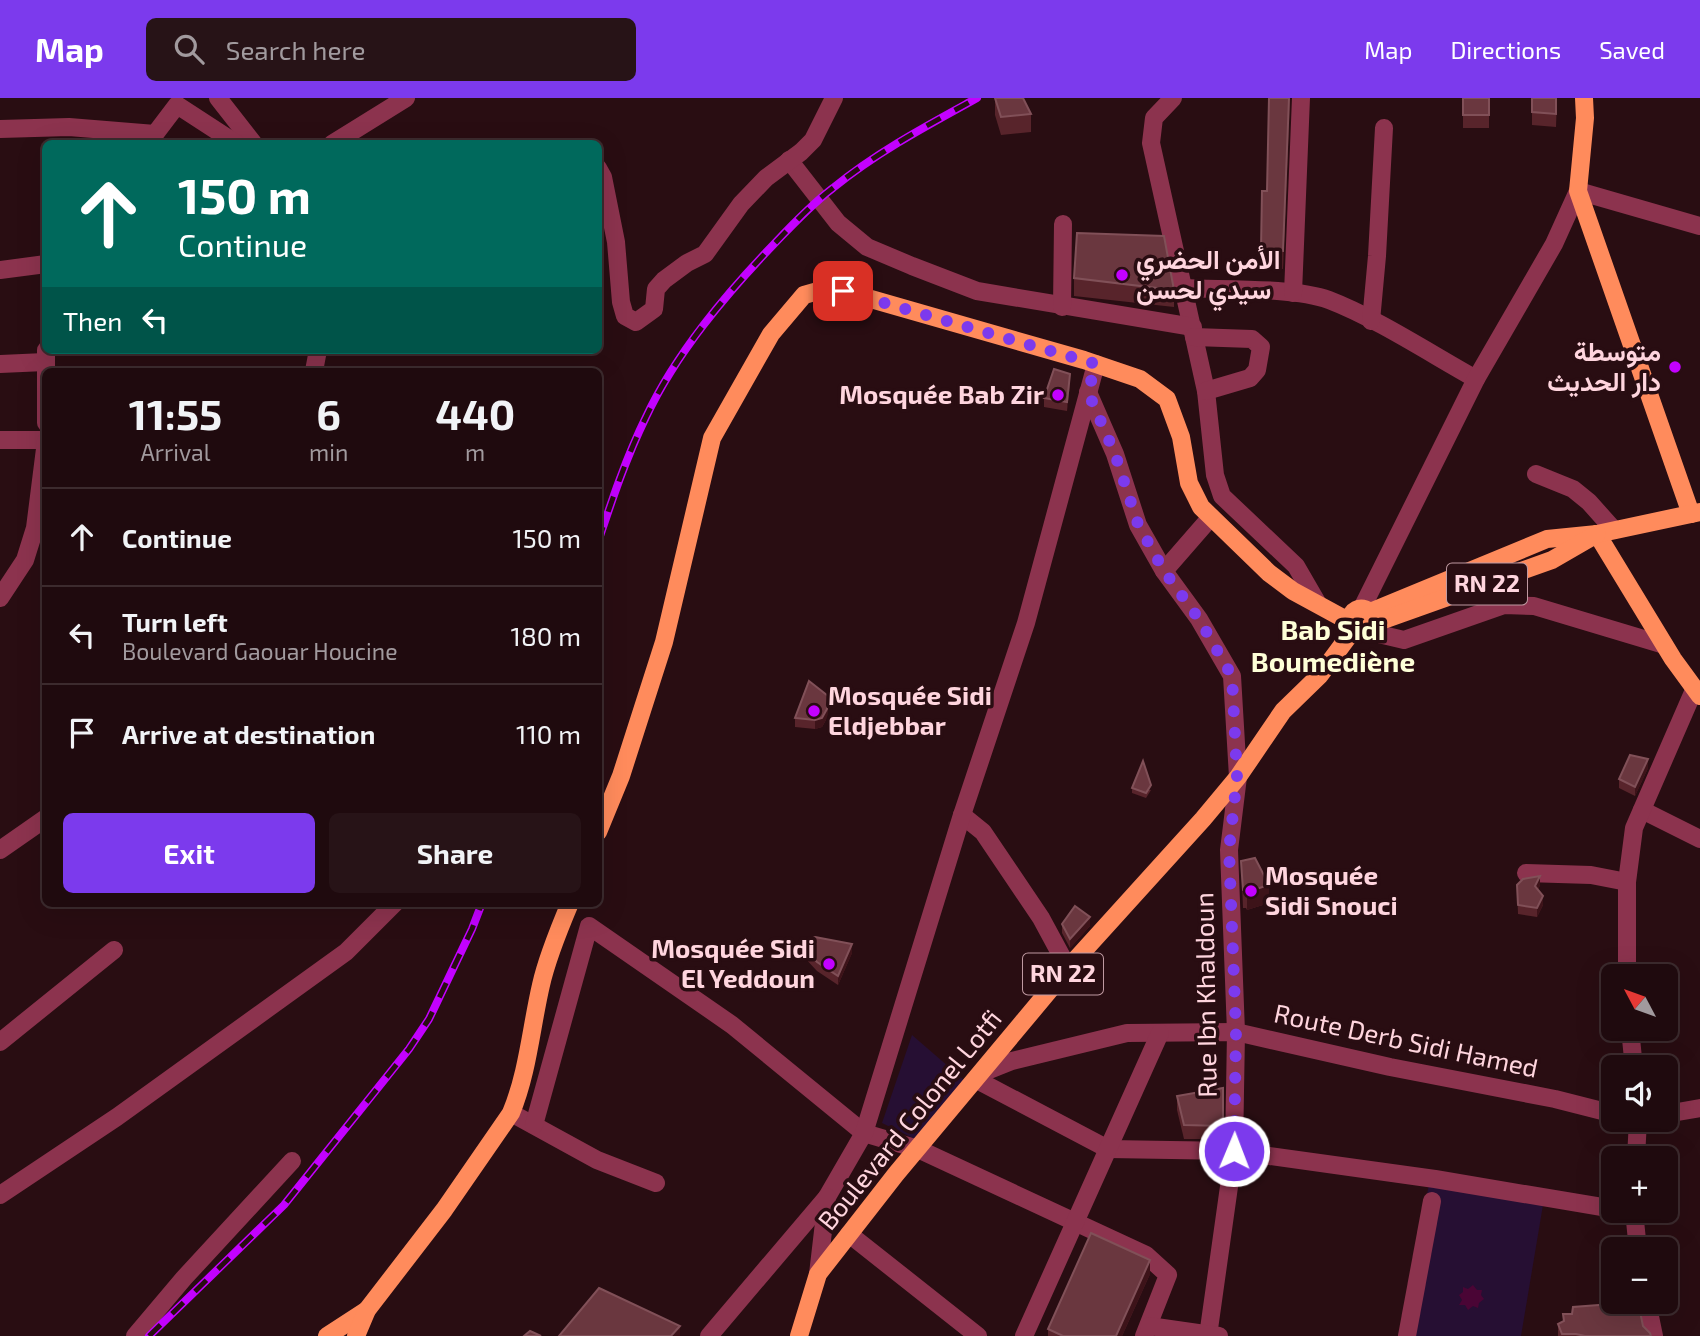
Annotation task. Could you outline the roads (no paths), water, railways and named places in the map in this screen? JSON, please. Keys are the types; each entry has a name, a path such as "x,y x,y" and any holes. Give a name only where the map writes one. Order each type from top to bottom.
{"main road":[{"path":"1584,98 1585,118 1578,191 1696,513"},
{"path":"602,822 621,776 664,642 712,438 771,334 804,295 825,289 843,291 1140,379 1167,399 1181,437 1189,483 1201,508 1269,573 1293,591 1362,621"},
{"name":"RN 22","path":"1362,621 1547,539 1605,532 1696,513"},
{"path":"1605,532 1664,645 1697,693"},
{"name":"Boulevard Colonel Lotfi","path":"799,1336 818,1274 849,1234 1068,968 1203,819 1237,777 1283,711 1320,675 1362,621"},
{"path":"356,1336 366,1310 444,1210 510,1113 517,1098 541,982 569,907"},
{"path":"313,1336 326,1336 366,1310"}],"street":[{"path":"218,98 251,140"},
{"path":"338,140 406,98"},
{"path":"602,175 616,242 621,302 625,316 636,322 654,309 656,289 664,280 705,254 741,204 766,178 813,140 834,98"},
{"path":"1173,98 1154,118 1151,143 1206,391 1215,475 1222,496 1296,566 1318,604"},
{"path":"1293,293 1301,98"},
{"path":"0,129 76,136 156,134 177,105 231,140"},
{"path":"1371,321 1384,128"},
{"path":"789,160 838,223 867,247 977,291 1194,332 1252,339 1261,347 1256,370 1250,377 1206,391"},
{"path":"1664,645 1534,606 1504,605 1404,640 1362,621 1476,379 1554,244 1578,191 1700,226"},
{"path":"1062,307 1063,224"},
{"path":"0,270 42,265"},
{"path":"1184,288 1293,293 1327,299 1476,379"},
{"path":"0,364 46,356"},
{"path":"709,1336 827,1196 864,1133 962,815 1026,623 1096,364"},
{"name":"Rue Ibn Khaldoun","path":"1088,392 1115,454 1138,524 1164,571 1199,619 1232,676 1237,777 1229,850 1236,1032 1234,1151 1212,1335"},
{"path":"0,440 42,440"},
{"path":"0,598 25,560 35,527 42,472"},
{"path":"1536,474 1573,489 1589,502 1605,532"},
{"path":"1164,571 1211,517"},
{"path":"1627,964 1627,882 1634,828 1697,693"},
{"path":"1642,810 1700,839"},
{"path":"962,815 983,832 1041,918 1068,968"},
{"path":"3,842 42,820"},
{"path":"1526,873 1591,875 1627,882"},
{"path":"0,1195 117,1117 346,952 392,907"},
{"path":"534,1125 589,926 732,1025 864,1133 918,1149 1146,1255 1168,1275 1146,1331 1212,1335"},
{"path":"2,1038 114,950"},
{"name":"Route Derb Sidi Hamed","path":"979,1077 1012,1061 1127,1033 1236,1032 1601,1111"},
{"path":"1024,1336 1160,1033"},
{"path":"979,1077 1108,1149 1234,1151 1435,1179 1601,1207"},
{"path":"1678,1112 1700,1108"},
{"path":"510,1113 597,1160 656,1183"},
{"path":"135,1336 184,1278 292,1161"},
{"path":"818,1274 827,1196"},
{"path":"1407,1336 1432,1201"},
{"path":"849,1234 978,1336"},
{"path":"1649,1314 1654,1336"}],"railway":[{"path":"602,530 626,463 658,393 687,347 738,283 825,194 903,140 977,98"},
{"path":"149,1336 284,1205 409,1049 429,1019 480,907"}],"place":[{"name":"الأمن الحضري سيدي لحسن","path":"1122,275"},
{"name":"متوسطة دار الحديث","path":"1675,367"},
{"name":"Mosquée Bab Zir","path":"1058,395"},
{"name":"Mosquée Sidi Eldjebbar","path":"814,711"},
{"name":"Mosquée Sidi Snouci","path":"1251,891"},
{"name":"Mosquée Sidi El Yeddoun","path":"829,964"}],"district":[{"name":"Bab Sidi Boumediène","path":"1333,646"}]}
